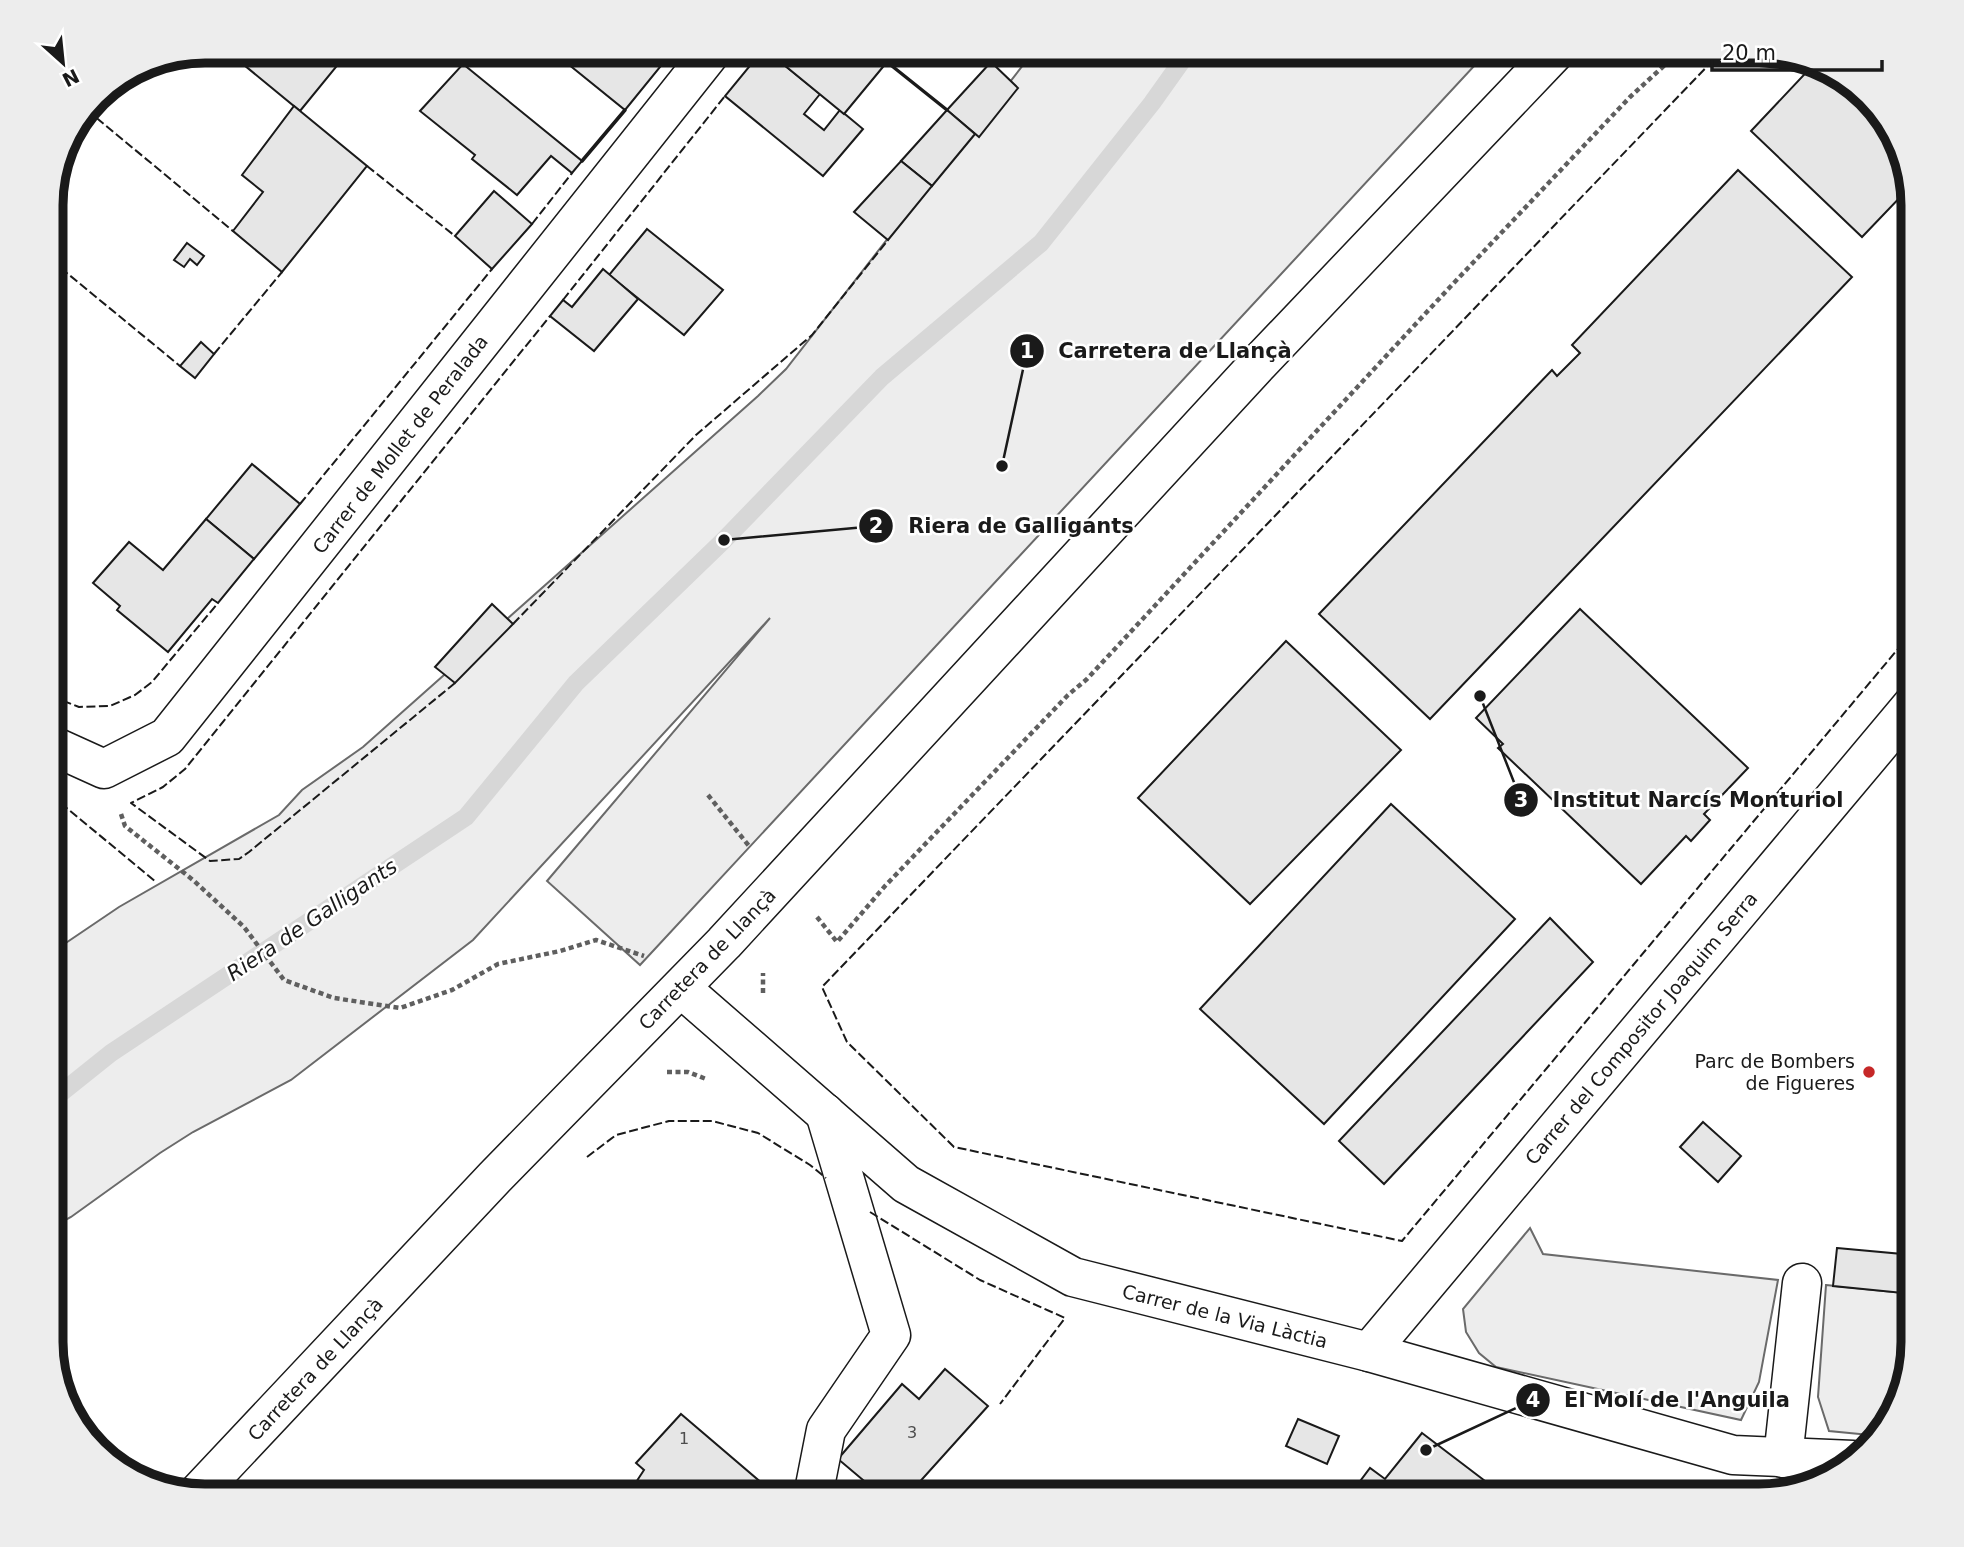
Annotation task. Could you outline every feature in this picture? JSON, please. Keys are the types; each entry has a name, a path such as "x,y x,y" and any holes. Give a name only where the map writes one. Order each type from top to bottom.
{"street":[{"name":"Carrer de Mollet de Peralada","path":"104,769 167,737 702,63"},
{"name":"Carretera de Llançà","path":"205,1484 495,1177 782,881 1259,363 1545,63"},
{"name":"Carrer del Compositor Joaquim Serra","path":"1370,1352 1901,718"},
{"path":"63,750 104,769"},
{"name":"Carrer de la Via Làctia","path":"681,988 906,1184 1073,1278 1370,1352 1733,1455 1839,1460"},
{"path":"815,1484 826,1430 891,1335 825,1114"},
{"path":"1783,1458 1802,1283"}],"path":[{"path":"708,794 754,852 807,904 837,942 885,886 1068,695 1087,679 1478,257 1630,97 1667,63"},
{"path":"104,769 125,827 193,880 244,927 284,980 334,998 400,1008 452,990 498,964 561,951 596,940 651,958"},
{"path":"763,997 764,967"},
{"path":"665,1072 688,1072 713,1082"}],"shaded area":[{"path":"1025,63 1477,63 640,965 547,881 770,618 473,940 291,1080 193,1132 63,1221 63,945 119,907 279,815 302,790 363,747 786,369"},
{"path":"1530,1228 1543,1254 1778,1280 1759,1382 1741,1420 1496,1367 1479,1353 1466,1332 1463,1309"},
{"path":"1826,1285 1901,1293 1900,1360 1896,1379 1882,1413 1867,1435 1829,1431 1818,1397"}],"building":[{"path":"242,63 339,63 300,111"},
{"path":"567,63 663,63 625,110"},
{"path":"752,63 782,63 820,94 804,114 824,130 840,110 863,129 823,176 725,96"},
{"path":"782,63 886,63 844,114"},
{"path":"990,63 1018,88 979,137 947,110"},
{"path":"463,64 582,161 572,173 551,156 517,195 472,159 475,155 420,111"},
{"path":"1807,72 1813,74 1853,98 1877,126 1896,168 1901,197 1862,237 1751,131"},
{"path":"294,106 367,166 282,272 233,231 263,192 242,175"},
{"path":"947,110 975,134 932,186 901,161"},
{"path":"901,161 932,186 888,240 854,212"},
{"path":"1738,170 1852,277 1430,719 1319,614 1552,370 1557,376 1580,353 1572,345"},
{"path":"494,191 532,224 492,269 455,236"},
{"path":"647,229 723,290 684,335 609,275"},
{"path":"187,243 204,256 197,265 190,259 184,267 174,260"},
{"path":"603,269 638,299 594,351 550,316 563,300 572,307"},
{"path":"201,342 214,354 195,378 180,366"},
{"path":"252,464 300,504 254,559 206,519"},
{"path":"206,519 254,559 218,603 212,599 168,652 117,610 120,606 93,583 129,542 163,570"},
{"path":"492,604 513,624 455,683 435,667"},
{"path":"1580,609 1748,768 1704,814 1710,820 1691,841 1686,836 1641,884 1498,748 1503,744 1476,718"},
{"path":"1286,641 1401,750 1250,904 1138,798"},
{"path":"1391,804 1515,919 1324,1124 1200,1009"},
{"path":"1550,918 1593,962 1384,1184 1339,1141"},
{"path":"1703,1122 1741,1156 1718,1182 1680,1147"},
{"path":"1837,1248 1901,1254 1901,1293 1833,1286"},
{"path":"945,1369 988,1406 918,1484 868,1484 838,1459 902,1384 919,1399"},
{"path":"681,1414 763,1484 635,1484 644,1470 636,1463"},
{"path":"1298,1419 1339,1436 1327,1464 1286,1446"},
{"path":"1422,1433 1488,1484 1358,1484 1370,1468 1385,1479"}],"waterway":[{"name":"Riera de Galligants","path":"63,1091 111,1053 466,817 576,683 724,540 882,377 1041,243 1180,63"}],"fence":[{"path":"1710,63 822,987 847,1042 954,1147 1402,1241 1901,645"},
{"path":"563,300 725,96"},
{"path":"95,116 233,231"},
{"path":"367,166 455,236"},
{"path":"532,224 572,173"},
{"path":"513,624 696,435 812,335 888,240"},
{"path":"300,504 492,269"},
{"path":"63,270 180,366"},
{"path":"214,354 282,272"},
{"path":"455,683 239,859 210,861 131,803 163,787 185,769 550,316"},
{"path":"63,701 79,707 110,706 135,695 152,682 218,603"},
{"path":"63,805 156,882"},
{"path":"587,1157 616,1135 669,1121 712,1121 758,1133 826,1178"},
{"path":"870,1212 980,1280 1065,1318 1000,1404"}],"wall":[{"path":"888,63 947,110"},
{"path":"582,161 625,110"}],"place":[{"name":"Carretera de Llançà","path":"1002,466"},
{"name":"Riera de Galligants","path":"724,540"},
{"name":"Institut Narcís Monturiol","path":"1480,696"},
{"name":"Parc de Bombers de Figueres","path":"1869,1072"},
{"name":"El Molí de l'Anguila","path":"1426,1450"}]}
